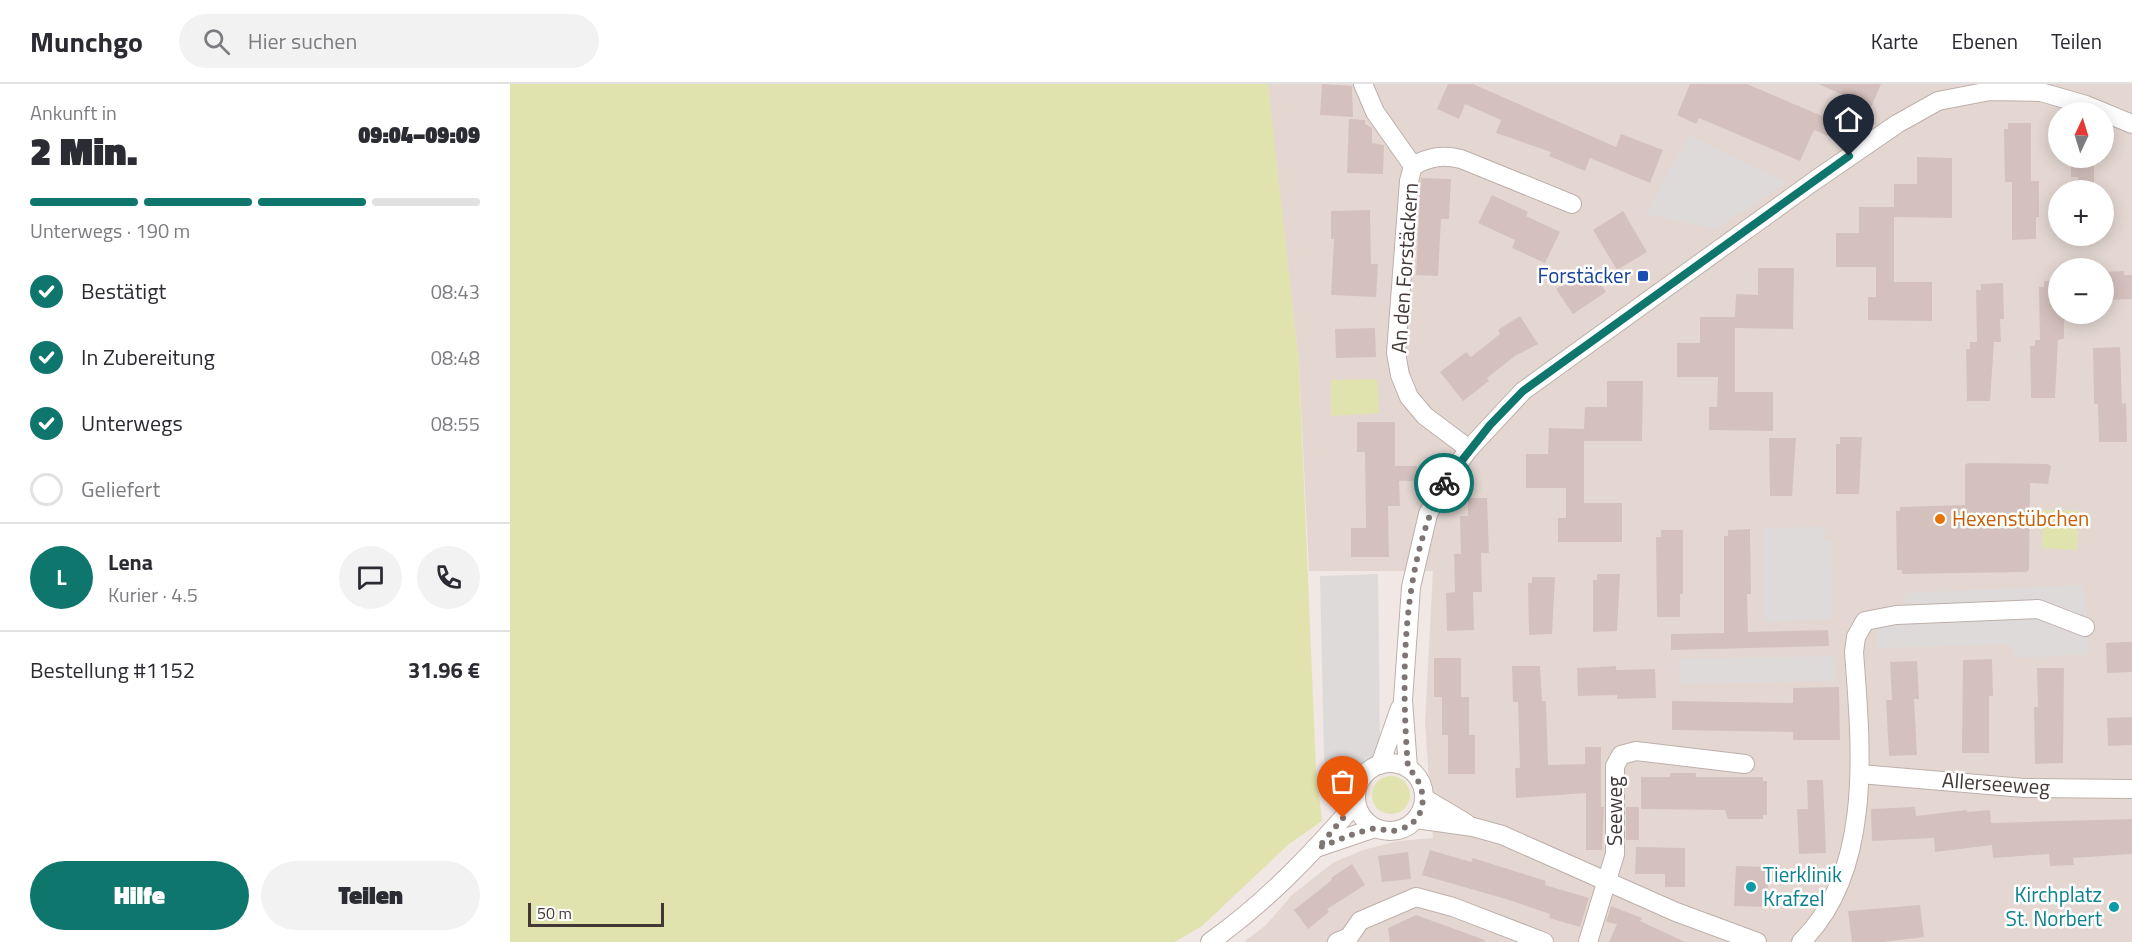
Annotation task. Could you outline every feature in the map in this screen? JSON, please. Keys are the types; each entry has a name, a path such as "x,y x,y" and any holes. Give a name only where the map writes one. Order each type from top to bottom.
{"street":[{"name":"An den Forstäckern","path":"1363,84 1375,112 1413,166"},
{"path":"1408,768 1402,700 1411,587 1428,514 1444,483 1469,449 1523,391 1554,366 1790,198 1897,124 1938,101 1968,88 2041,92 2086,105 2132,124"},
{"name":"An den Forstäckern","path":"1469,449 1425,416 1409,397 1396,354 1409,181 1413,166 1425,159 1444,155 1461,159 1572,204"},
{"path":"1800,942 1819,919 1848,860 1857,819 1860,774 1854,652 1856,638 1865,621 1896,615 2038,609 2085,627"},
{"path":"1380,765 1402,700"},
{"name":"Seeweg","path":"1607,882 1616,854 1615,766 1621,756 1636,751 1745,764"},
{"path":"1210,942 1237,923 1318,848 1356,803 1359,782 1365,773 1380,765 1397,764 1408,768 1417,776 1424,798 1416,819 1396,831 1375,828 1366,822 1356,803"},
{"name":"Allerseeweg","path":"1860,774 2024,788 2132,789"},
{"name":"Seeweg","path":"1424,798 1473,827"},
{"name":"Seeweg","path":"1416,819 1473,827 1529,846 1607,882 1757,942"},
{"path":"1318,848 1375,828"},
{"path":"1588,942 1607,882"},
{"path":"1349,940 1360,921 1416,897 1454,907 1544,942"}],"shaded area":[{"path":"1267,84 2132,84 2132,942 1244,942 1266,925 1292,895 1334,862 1363,850 1398,841 1433,838 1425,722 1433,571 1309,571 1299,364"},
{"path":"1689,136 1787,182 1716,229 1645,214"},
{"path":"1825,527 1825,541 1831,541 1833,619 1763,622 1763,528"},
{"path":"1378,574 1380,750 1353,781 1330,780 1324,757 1320,576"},
{"path":"2084,585 2090,654 2017,658 2010,644 1877,648 1878,626 1906,625 1905,593"},
{"path":"1834,656 1834,681 1680,684 1679,659"}],"green space":[{"path":"510,84 1268,84 1299,364 1316,769 1322,821 1289,844 1202,926 1175,942 510,942"},
{"path":"1377,379 1379,413 1331,416 1331,380"},
{"path":"2043,510 2079,511 2077,550 2042,548"},
{"path":"1391,776 1404,782 1410,795 1404,808 1391,814 1378,808 1372,795 1378,782"}],"building":[{"path":"1322,84 1352,86 1353,117 1320,115"},
{"path":"1448,84 1473,84 1616,147 1621,134 1663,150 1650,183 1590,158 1585,171 1549,156 1551,152 1496,133 1501,120 1465,104 1459,119 1437,109"},
{"path":"1690,84 1747,84 1843,125 1836,139 1814,130 1800,161 1699,118 1696,124 1677,115"},
{"path":"1818,84 1881,84 1871,107"},
{"path":"1349,119 1365,120 1365,124 1372,128 1372,143 1384,145 1383,174 1347,173"},
{"path":"2008,123 2031,123 2031,181 2039,181 2039,217 2036,217 2036,239 2012,240 2012,182 2005,182 2004,129 2008,129"},
{"path":"1917,157 1952,158 1952,218 1894,217 1894,184 1917,184"},
{"path":"2071,168 2094,168 2094,180 2078,180 2078,177 2071,177"},
{"path":"1421,178 1451,179 1449,219 1441,219 1438,276 1416,275"},
{"path":"1492,195 1528,212 1526,216 1560,232 1545,263 1512,248 1515,240 1478,223"},
{"path":"1859,207 1894,207 1894,282 1932,282 1932,321 1868,320 1868,297 1876,297 1876,267 1836,267 1836,233 1859,233"},
{"path":"1370,210 1371,264 1378,264 1376,297 1331,295 1334,239 1331,239 1331,211"},
{"path":"1623,211 1647,252 1617,270 1593,230"},
{"path":"1758,268 1794,268 1793,329 1735,328 1735,392 1773,392 1773,431 1709,430 1709,407 1717,407 1718,377 1677,377 1677,343 1700,343 1700,317 1735,317 1736,294 1758,295"},
{"path":"2114,271 2124,271 2124,275 2132,275 2132,299 2114,300"},
{"path":"1576,275 1582,284 1595,276 1606,292 1573,314 1556,289"},
{"path":"2044,281 2048,281 2048,324 2064,324 2064,339 2058,340 2055,398 2031,398 2030,346 2035,346 2035,340 2040,340 2039,287 2044,287"},
{"path":"2003,283 2004,319 2000,319 2001,342 1994,342 1990,401 1967,401 1966,349 1970,349 1970,342 1977,342 1976,290 1981,290 1981,284"},
{"path":"1520,316 1538,344 1515,356 1487,378 1489,381 1463,401 1440,372 1466,352 1471,357 1500,334 1498,330"},
{"path":"1375,328 1376,357 1336,358 1335,329"},
{"path":"2120,347 2122,404 2126,403 2127,442 2099,442 2098,404 2094,404 2093,348"},
{"path":"1607,381 1643,381 1642,441 1584,441 1584,503 1622,503 1622,542 1558,542 1558,518 1566,518 1566,488 1526,488 1526,454 1548,454 1549,428 1584,429 1585,407 1607,407"},
{"path":"1357,422 1395,422 1395,466 1417,466 1418,481 1399,481 1400,506 1388,506 1389,557 1351,557 1351,528 1366,528 1365,452 1357,452"},
{"path":"1840,437 1862,437 1859,494 1836,494 1836,444 1840,444"},
{"path":"1769,438 1796,438 1792,496 1770,496"},
{"path":"1968,463 2048,464 2051,466 2048,484 2030,483 2029,570 2026,572 1902,574 1902,570 1897,570 1896,511 1900,511 1900,507 1965,505 1965,465"},
{"path":"1468,498 1487,498 1489,553 1481,553 1482,592 1473,592 1474,630 1447,631 1446,593 1455,592 1454,554 1461,554 1460,516 1468,516"},
{"path":"1750,529 1751,594 1747,594 1748,632 1828,630 1829,646 1671,650 1671,634 1724,633 1724,536 1728,536 1728,530"},
{"path":"1661,530 1683,530 1683,594 1680,594 1680,617 1657,617 1656,537 1661,537"},
{"path":"1597,574 1620,574 1617,631 1593,632 1593,580 1597,580"},
{"path":"1532,577 1555,577 1552,634 1529,635 1528,583 1532,583"},
{"path":"2132,642 2132,672 2107,673 2106,643"},
{"path":"1434,658 1461,658 1461,697 1469,697 1469,735 1475,735 1475,774 1448,774 1448,735 1442,735 1442,697 1434,697"},
{"path":"1992,659 1993,696 1989,696 1989,753 1962,753 1963,660"},
{"path":"1917,661 1919,699 1914,699 1917,755 1889,756 1886,700 1892,700 1890,662"},
{"path":"1512,666 1540,666 1542,701 1546,701 1548,765 1585,764 1585,747 1601,747 1601,807 1604,807 1602,850 1586,850 1586,793 1516,798 1515,768 1520,768 1518,702 1513,702"},
{"path":"1616,666 1616,670 1655,669 1656,698 1617,699 1617,695 1578,696 1577,668"},
{"path":"2037,668 2064,668 2063,763 2035,764 2034,707 2038,707"},
{"path":"1839,687 1840,740 1793,740 1793,732 1672,730 1672,701 1793,703 1793,688"},
{"path":"2132,717 2132,745 2108,746 2107,718"},
{"path":"1670,773 1696,773 1696,777 1763,777 1763,781 1767,781 1767,815 1763,815 1763,819 1728,819 1725,810 1641,809 1641,777 1670,777"},
{"path":"1807,780 1823,780 1826,853 1799,854 1797,809 1808,809"},
{"path":"1626,807 1639,807 1639,840 1626,840"},
{"path":"1915,807 1916,816 1967,810 1967,812 1990,810 1991,823 2132,819 2132,854 2073,858 2074,865 2050,866 2049,854 1993,858 1992,845 1935,852 1934,838 1872,841 1871,809"},
{"path":"1636,847 1685,848 1685,887 1665,887 1665,874 1635,874"},
{"path":"1430,850 1471,862 1473,858 1546,881 1545,885 1589,898 1580,927 1549,918 1550,914 1506,899 1422,875"},
{"path":"1408,852 1411,879 1382,882 1378,856"},
{"path":"1352,864 1365,885 1327,909 1329,912 1308,929 1294,910 1332,880 1331,878"},
{"name":"Tierklinik Krafzel","path":"1736,866 1769,867 1767,907 1734,906"},
{"path":"1920,905 1924,937 1882,942 1852,942 1848,911"},
{"path":"1611,906 1642,918 1640,921 1685,942 1609,942 1617,924 1606,922"},
{"path":"1416,915 1485,940 1484,942 1390,942 1388,928"}],"way so far":[{"path":"1343,818 1318,848 1375,828 1396,831 1416,819 1422,809 1424,798 1422,786 1417,776 1408,768 1402,700 1414,570 1428,514 1444,483"}],"place":[{"name":"Forstäcker","path":"1643,276"},
{"name":"Hexenstübchen","path":"1940,519"},
{"name":"Tierklinik Krafzel","path":"1751,887"},
{"name":"Kirchplatz St. Norbert","path":"2114,907"}],"route":[{"path":"1444,483 1469,449 1523,391 1554,366 1849,156"}]}
